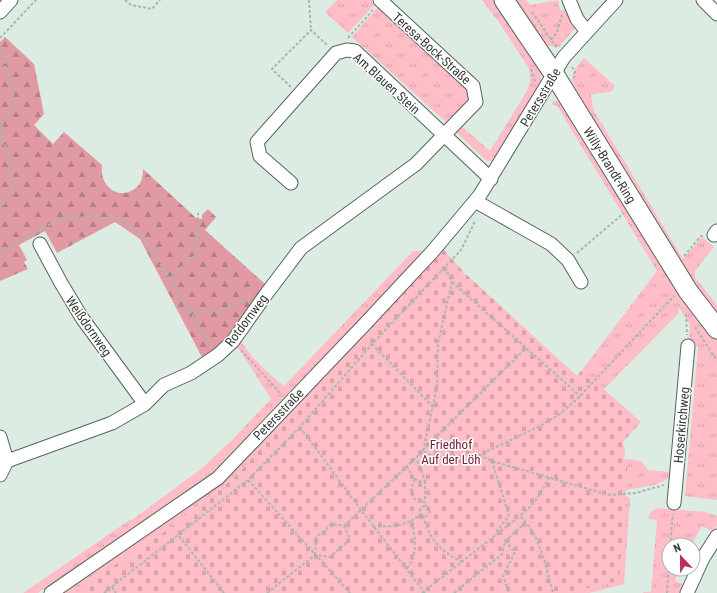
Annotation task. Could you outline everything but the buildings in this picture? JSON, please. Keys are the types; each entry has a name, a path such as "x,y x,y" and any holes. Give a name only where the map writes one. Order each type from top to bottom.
{"main road":[{"name":"Willy-Brandt-Ring","path":"504,0 554,74 688,291 717,329"}],"street":[{"path":"0,12 11,0"},
{"name":"Petersstraße","path":"51,593 218,478 479,203 491,179 564,57 616,0"},
{"path":"703,0 717,14"},
{"name":"Teresa-Bock-Straße","path":"380,1 473,86 476,102 444,134"},
{"path":"566,6 587,32"},
{"name":"Am Blauen Stein","path":"290,183 260,156 257,142 336,53 347,50 355,51 491,179"},
{"name":"Rotdornweg","path":"7,462 112,424 145,404 164,385 191,373 218,355 233,341 301,248 416,164 444,134"},
{"path":"479,203 551,244 568,260 581,282"},
{"name":"Weißdornweg","path":"40,244 82,318 145,404"},
{"name":"Hoserkirchweg","path":"674,503 688,346"},
{"path":"0,438 7,462 0,475"},
{"path":"688,593 703,558 717,536"}],"path":[{"path":"0,38 36,0"},
{"path":"125,0 131,5 152,9 160,0"},
{"path":"309,0 311,30 336,53 380,1"},
{"path":"551,39 557,32 566,6"},
{"path":"531,11 564,57"},
{"path":"299,95 272,70 311,30"},
{"path":"0,48 6,55 4,66 14,89 11,108 3,122 2,132 11,165 12,185 8,198 0,209"},
{"path":"104,593 179,536 248,480 300,427 372,344 461,250 479,203"},
{"path":"170,278 197,254 198,213"},
{"path":"0,252 58,220 79,217 116,218 131,226 142,235 170,278 187,309 218,355"},
{"path":"568,260 619,217"},
{"path":"681,259 701,236 715,233"},
{"path":"445,268 452,282 580,396"},
{"path":"422,451 437,387 438,343 452,282"},
{"path":"187,309 208,312 225,308 257,294 267,293"},
{"path":"479,456 540,426 560,414 580,396 675,296"},
{"path":"688,346 686,313 690,319"},
{"path":"694,325 717,361"},
{"path":"233,341 289,402"},
{"path":"372,344 433,407"},
{"path":"344,526 526,348"},
{"path":"300,427 360,510 423,593 498,535 530,507 540,495 548,477"},
{"path":"422,451 432,456 479,456 492,462 609,495 636,493 676,481"},
{"path":"415,458 419,464 425,481 425,502 430,513 423,516"},
{"path":"492,462 509,516 496,532 498,535"},
{"path":"407,466 415,479 422,482 425,481"},
{"path":"415,479 412,484 412,496 414,499 425,502"},
{"path":"248,480 350,593"},
{"path":"671,537 674,503"},
{"path":"426,506 420,509 421,514 433,540 446,552 462,562"},
{"path":"373,527 388,527 405,524 421,514"},
{"path":"520,516 526,522 540,545 553,593"},
{"path":"406,569 412,564 415,546 411,520"},
{"path":"454,593 502,554 505,541 526,522"},
{"path":"315,555 316,538 332,524 344,526"},
{"path":"267,593 315,555 330,557 350,539 344,526"},
{"path":"179,536 224,593"},
{"path":"505,541 515,552 503,576 509,593"},
{"path":"667,593 668,577"},
{"path":"112,587 116,593"}],"green space":[{"path":"337,0 371,0 375,4 348,33 325,12"},
{"path":"482,0 495,0 540,68 541,77 535,96 521,120 493,161 487,161 455,131 460,125 490,151 527,91 530,82 530,73 528,67 498,21"},
{"path":"512,0 526,0 530,5 558,0 560,10 566,9 576,27 559,47 546,45"},
{"path":"378,7 467,88 470,99 448,124 352,37"},
{"path":"5,37 34,64 44,114 34,125 53,144 64,132 102,165 104,180 107,186 112,190 124,193 137,187 141,181 143,169 196,218 202,219 202,215 208,209 216,217 205,230 265,284 234,332 204,361 140,239 115,222 57,253 45,231 19,245 27,260 24,262 28,269 0,281 0,42"},
{"path":"584,58 615,86 611,92 591,94 593,109 683,259 702,237 714,247 695,271 695,277 717,305 717,320 577,101 572,78 575,70"},
{"path":"553,101 559,101 564,107 602,170 629,206 668,269 717,341 717,500 685,496 698,347 689,340 690,325 678,306 679,313 603,390 582,370 657,271 557,106 552,104"},
{"name":"Friedhof Auf der Löh","path":"443,249 463,271 463,273 577,376 582,370 641,422 623,442 625,452 624,459 628,459 619,581 568,593 73,593 164,532 234,478"},
{"path":"413,251 426,251 214,471 179,497 38,593 23,593 131,519 132,520 201,469 232,440 271,399 239,349 231,349 240,340 260,365 284,386"},
{"path":"385,313 234,478 164,532 73,593 62,593 231,472"},
{"path":"628,459 641,461 648,470 670,472 670,478 655,485 626,490"},
{"path":"625,496 629,497 630,500 624,584 589,593 568,593 619,581"},
{"path":"658,508 705,512 717,516 717,525 712,531 702,526 696,537 661,537 661,577 676,577 675,581 683,584 681,593 643,593 651,592 657,520 648,519 651,512"}]}
